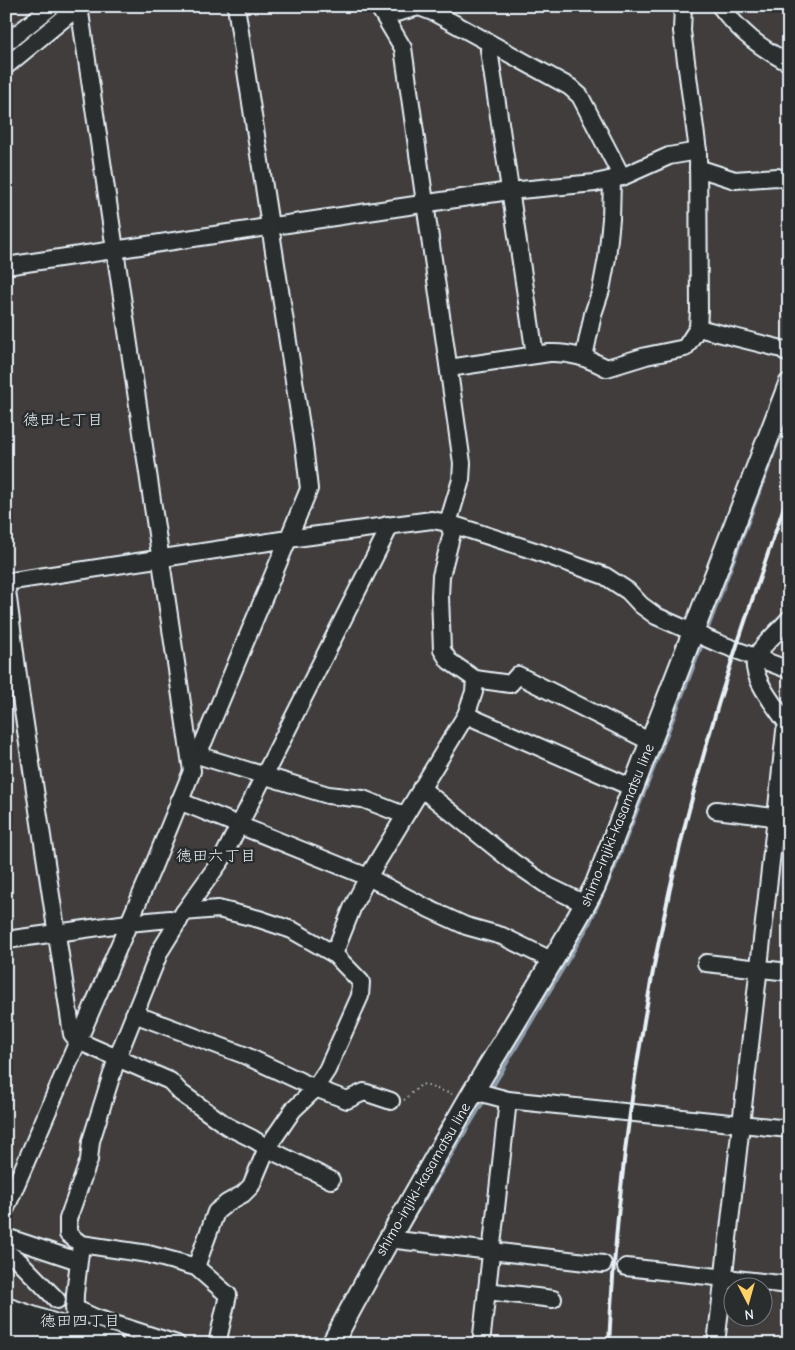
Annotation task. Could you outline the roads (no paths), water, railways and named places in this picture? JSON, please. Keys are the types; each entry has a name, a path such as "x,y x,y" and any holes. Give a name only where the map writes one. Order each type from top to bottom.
{"main road":[{"name":"shimo-injiki-kasamatsu line","path":"332,1344 473,1094 553,961 595,886 696,633 789,384"},
{"path":"6,1308 113,1344"},
{"path":"6,1327 57,1344"}],"street":[{"path":"6,42 52,6"},
{"path":"6,66 79,6"},
{"path":"6,1208 192,771 194,755 162,559 79,6"},
{"path":"194,755 204,741 309,489 304,445 236,6"},
{"path":"449,368 565,352 584,357 607,368 646,356 685,348 698,328 698,151 682,31 683,6"},
{"path":"720,6 747,37 789,63"},
{"path":"382,12 392,14 419,7 436,13 570,87 580,96 617,178 607,258 584,357"},
{"path":"382,12 403,48 462,464 461,480 448,523 452,533 441,576 442,650 449,661 475,680 510,684 518,675 651,742"},
{"path":"491,44 489,50 535,355"},
{"path":"6,266 509,191 595,183 617,178 669,156 698,151"},
{"path":"698,168 735,180 777,177 789,180"},
{"path":"698,328 782,350 789,354"},
{"path":"331,1180 227,1126 181,1093 170,1081 78,1041 72,1034 21,700 6,582 424,520 448,523 605,576 628,590 641,605 656,616 714,642 789,670"},
{"path":"217,1344 228,1295 196,1267 148,1254 81,1244 68,1234 68,1219 88,1160 91,1141 116,1058 160,951 222,859 386,534 387,525"},
{"path":"626,1267 723,1278 758,968 783,818 785,731 788,725 760,684 755,671 756,657 789,619"},
{"path":"334,954 353,906 368,877 466,715 474,692 475,680"},
{"path":"466,715 633,788"},
{"path":"194,755 328,796 363,799 404,815"},
{"path":"421,788 512,862 548,886 585,904"},
{"path":"179,800 368,877 428,909 466,926 502,936 553,961"},
{"path":"716,810 783,818"},
{"path":"6,940 170,919 218,909 259,919 292,930 334,954 361,982 360,996 327,1070 315,1088 293,1110 267,1148 251,1186 243,1194 216,1212 196,1267"},
{"path":"706,963 789,972"},
{"path":"134,1014 244,1055 315,1088 347,1100 364,1092 391,1101"},
{"path":"473,1094 504,1099 789,1129"},
{"path":"481,1344 504,1099"},
{"path":"6,1236 78,1260"},
{"path":"391,1239 603,1264"},
{"path":"74,1330 74,1308 81,1244"},
{"path":"6,1252 19,1261 57,1300"},
{"path":"772,1283 789,1285"},
{"path":"716,1344 722,1287"},
{"path":"487,1291 553,1299"},
{"path":"74,1308 96,1318 177,1344"}],"waterway":[{"path":"706,633 789,413"},
{"path":"490,1091 588,926 614,869 703,642"},
{"path":"402,1236 485,1099"}],"railway":[{"path":"609,1344 614,1263 632,1101 659,941 676,862 718,705 789,492"}],"district":[{"name":"徳田七丁目","path":"63,419"},
{"name":"徳田六丁目","path":"216,855"},
{"name":"徳田四丁目","path":"80,1320"}]}
